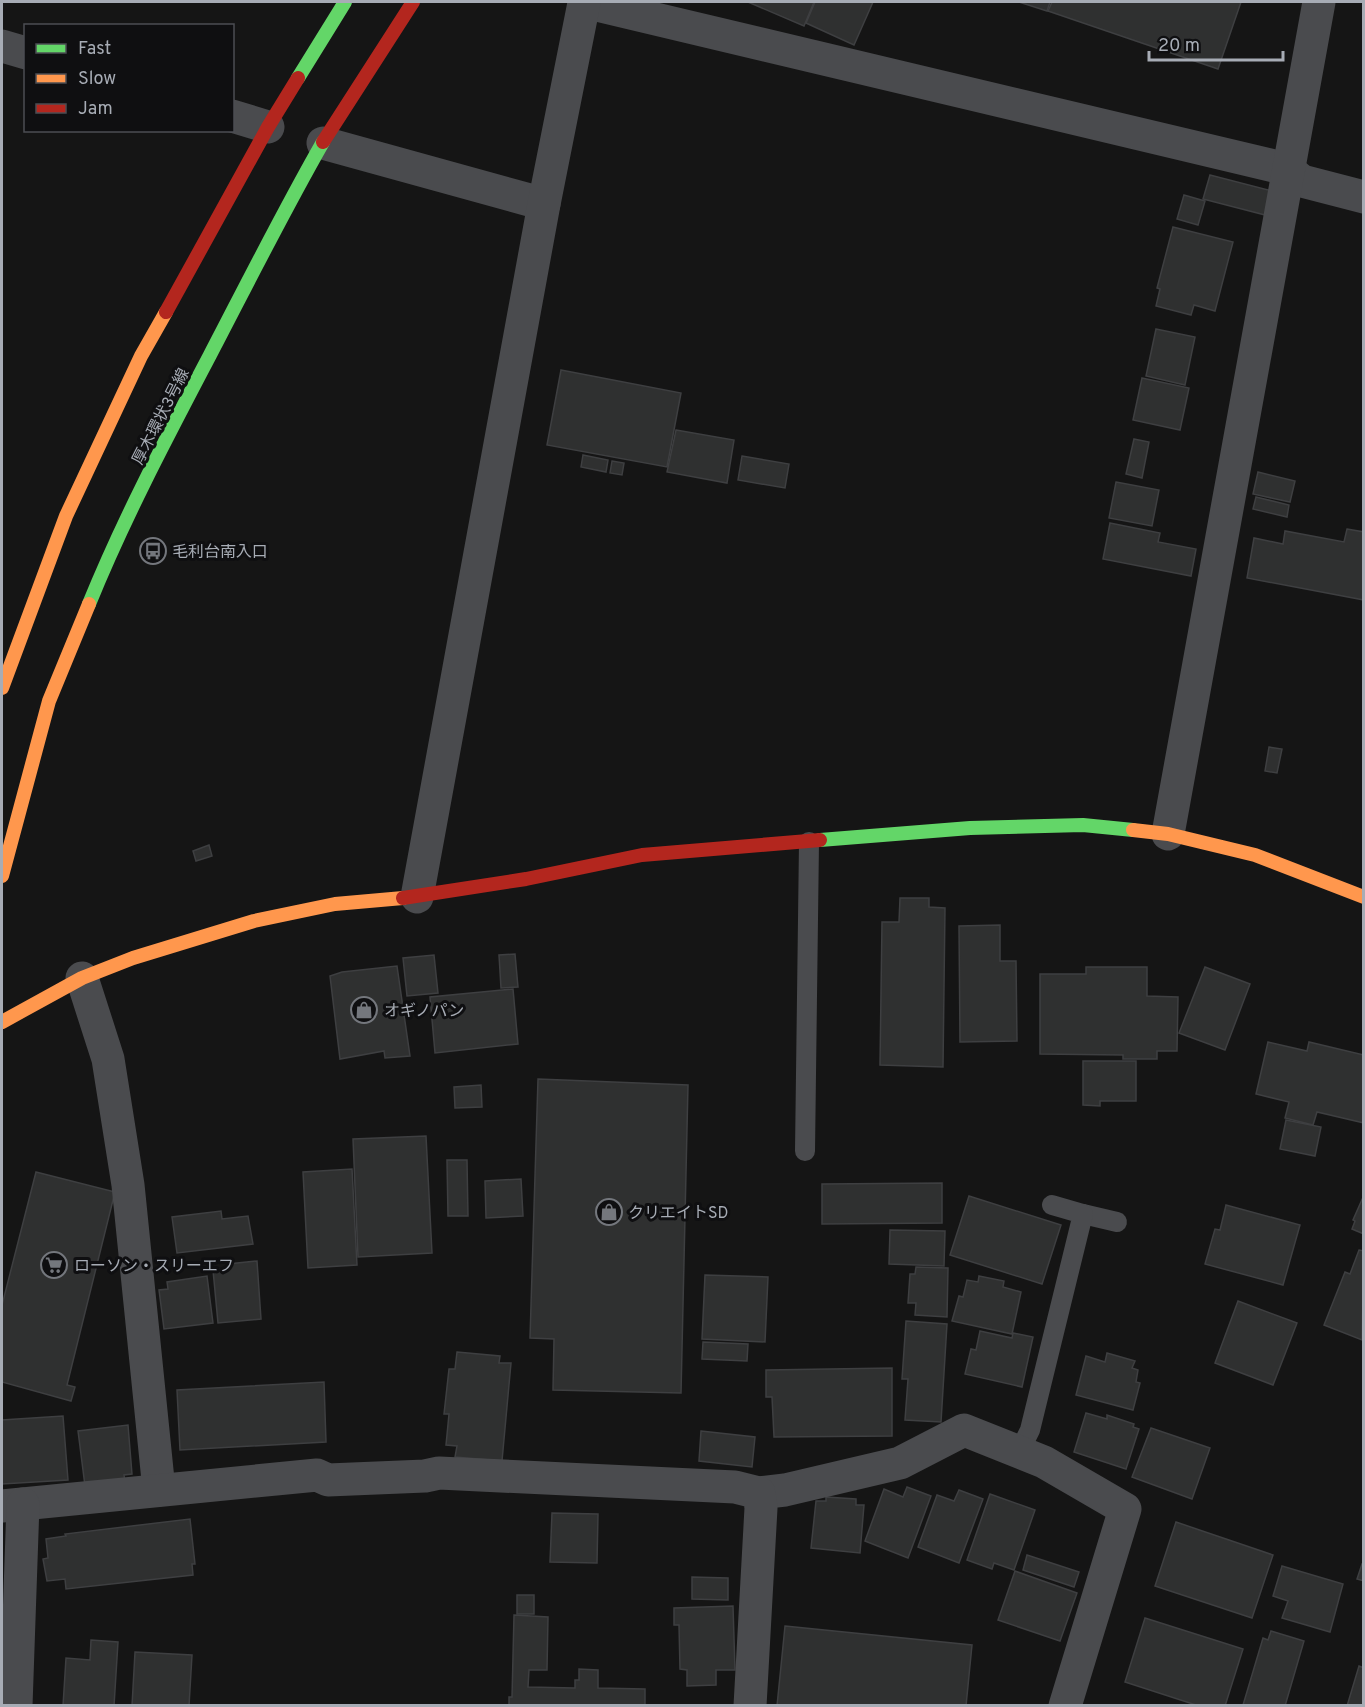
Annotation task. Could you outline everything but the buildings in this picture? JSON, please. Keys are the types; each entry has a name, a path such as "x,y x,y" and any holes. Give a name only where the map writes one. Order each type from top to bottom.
{"street":[{"path":"2,688 66,516 141,356 268,127 345,2"},
{"name":"厚木環状3号線","path":"2,876 49,700 105,565 226,322 323,143 413,2"},
{"path":"417,897 544,204 584,2 1287,169 1302,181 1364,197"},
{"path":"1168,834 1319,2"},
{"path":"2,46 24,52"},
{"path":"234,117 268,127"},
{"path":"323,143 544,204"},
{"path":"2,1022 82,978 133,958 254,921 335,904 417,897 526,879 642,855 981,828 1083,825 1168,834 1255,855 1364,897"},
{"path":"82,978 108,1059 128,1185 159,1490"},
{"path":"16,1706 12,1505 317,1475 328,1480 425,1476 439,1473 735,1487 759,1493 785,1490 900,1463 964,1431 1044,1462 1125,1509 1065,1706"},
{"path":"750,1706 761,1508 759,1493"}],"lane":[{"path":"805,1151 809,842"},
{"path":"1052,1205 1117,1222"},
{"path":"1019,1452 1030,1430 1083,1214"}],"traffic: fast":[{"path":"298,78 345,2"},
{"path":"89,604 131,509 162,447 279,221 323,142"},
{"path":"820,840 970,828 1083,825 1133,830"}],"traffic: slow":[{"path":"2,688 66,516 141,356 166,312"},
{"path":"2,876 49,701 89,604"},
{"path":"1133,830 1168,834 1255,855 1364,897"},
{"path":"2,1022 82,978 133,958 254,921 335,904 403,898"}],"traffic: jam":[{"path":"323,142 413,2"},
{"path":"166,312 268,127 298,78"},
{"path":"403,898 526,879 642,855 820,840"}],"place":[{"name":"毛利台南入口","path":"153,551"},
{"name":"オギノパン","path":"364,1010"},
{"name":"クリエイトSD","path":"609,1212"},
{"name":"ローソン・スリーエフ","path":"54,1265"}]}
